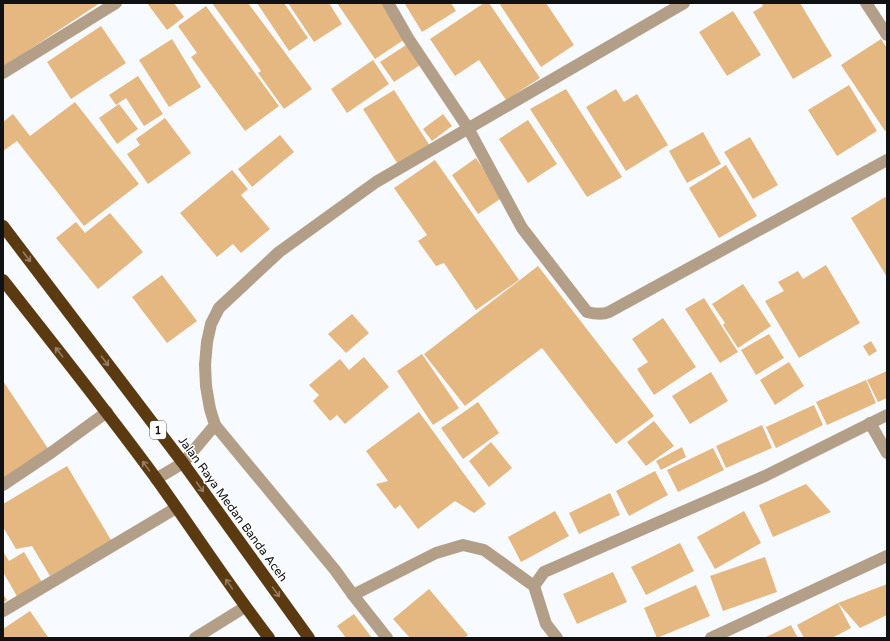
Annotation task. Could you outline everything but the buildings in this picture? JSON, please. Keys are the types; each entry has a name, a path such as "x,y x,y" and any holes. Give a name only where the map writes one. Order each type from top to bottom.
{"highway":[{"name":"Jalan Raya Medan Banda Aceh","path":"3,226 183,463 309,638"},
{"path":"3,280 107,412 268,638"}],"street":[{"path":"3,73 116,3"},
{"path":"388,3 408,38 468,128 522,228 588,312 599,314 609,312 887,160"},
{"path":"387,638 335,570 215,425 207,394 205,365 206,342 211,324 219,308 279,252 369,186 684,3"},
{"path":"866,3 887,35"},
{"path":"3,485 107,412"},
{"path":"534,586 544,572 765,476 887,415"},
{"path":"870,423 887,453"},
{"path":"156,479 183,463 215,425"},
{"path":"3,611 176,508"},
{"path":"353,595 436,553 462,545 484,550 534,586 546,624 557,638"},
{"path":"711,638 887,556"},
{"path":"195,638 245,607"}]}
